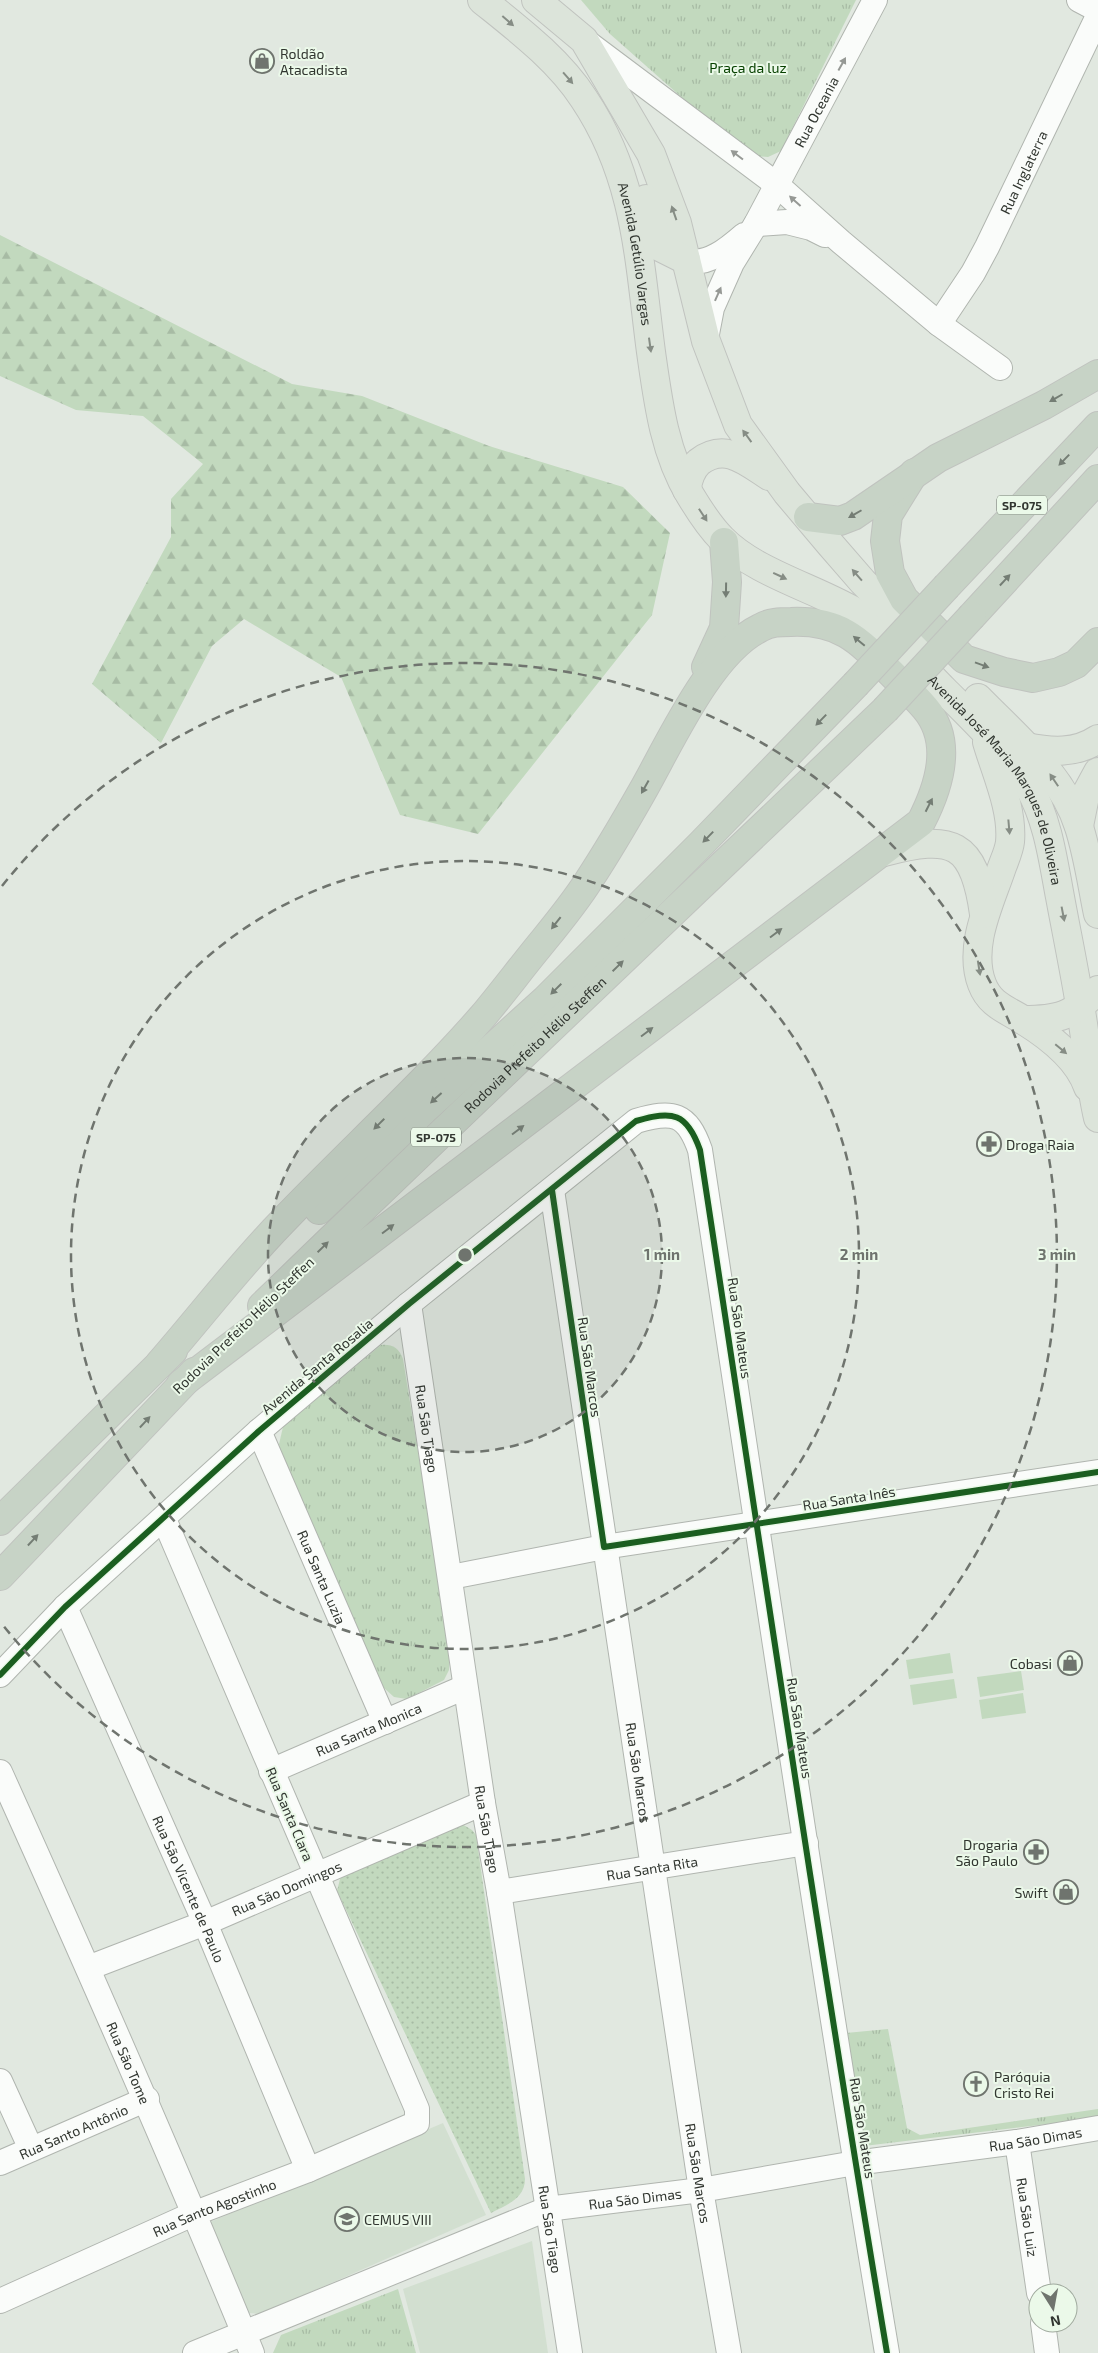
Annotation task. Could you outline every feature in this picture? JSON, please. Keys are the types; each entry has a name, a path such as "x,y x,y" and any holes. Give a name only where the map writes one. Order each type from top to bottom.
{"highway":[{"path":"808,517 840,521 853,516 914,472 938,458 1044,405 1098,374"},
{"name":"Rodovia Prefeito Hélio Steffen","path":"0,1521 160,1363 424,1110 546,999 701,844 855,685 1098,426"},
{"path":"914,472 888,515 885,541 890,573 904,598 964,658 1004,672 1033,678 1059,672 1076,664 1098,642"},
{"name":"Rodovia Prefeito Hélio Steffen","path":"0,1576 181,1384 443,1130 885,710 1098,479"},
{"path":"668,745 724,628 727,582 724,542"},
{"path":"160,1363 279,1225 390,1113 482,1016 588,882 692,702 725,657 759,628 773,623 808,621 851,634 865,646 927,711 936,728 941,748 941,774 933,800 921,822 884,852 181,1384"}],"main road":[{"name":"Avenida Getúlio Vargas","path":"482,0 533,43 566,75 584,99 609,145 624,180 634,219 656,389 668,446 687,490 709,524 724,542"},
{"path":"536,0 584,40 651,154 677,223 706,341 738,425 779,482 808,517"},
{"path":"584,99 612,120 643,188 658,246 686,260"},
{"path":"687,490 696,464 708,455 717,453 731,454 779,482"},
{"name":"Avenida José Maria Marques de Oliveira","path":"808,517 863,582 1026,747 1055,781 1068,801 1079,826 1098,914"},
{"name":"Avenida José Maria Marques de Oliveira","path":"724,542 761,566 833,599 866,617 889,634 983,729 1027,784 1042,816 1050,843 1089,998 1097,1113"},
{"path":"983,729 1009,821 1010,843 978,943 978,964 982,984 990,999 1001,1009 1023,1020 1045,1036 1078,1065 1084,1076 1097,1113"},
{"path":"1026,747 1048,752 1075,749 1098,739"},
{"path":"1079,826 1085,796 1098,772"},
{"path":"884,852 915,843 936,842 952,846 964,854 974,869 980,884 984,920"},
{"path":"1023,1020 1048,1020 1068,1014 1089,998"}],"street":[{"name":"Rua Oceania","path":"706,341 708,324 715,301 732,264 756,224 776,184 857,38 875,0"},
{"path":"1079,0 1098,10"},
{"name":"Rua Inglaterra","path":"939,324 973,274 987,247 1098,16"},
{"path":"584,40 776,184 841,242 939,324 1000,368"},
{"path":"756,224 787,222 811,228 841,242"},
{"name":"Rua Oceania","path":"686,260 691,262 711,258 728,250 756,224"},
{"name":"Avenida Santa Rosalia","path":"0,1675 65,1607 259,1431 409,1304 636,1121 654,1116 676,1116"},
{"name":"Rua São Mateus","path":"676,1116 693,1129 700,1150 855,2163 887,2353"},
{"name":"Rua São Marcos","path":"552,1190 701,2190 729,2353"},
{"name":"Rua São Tiago","path":"409,1304 483,1803 499,1892 570,2353"},
{"name":"Rua Santa Luzia","path":"259,1431 385,1722"},
{"name":"Rua Santa Inês","path":"451,1577 604,1547 1098,1472"},
{"name":"Rua Santa Clara","path":"164,1519 417,2109"},
{"name":"Rua São Vicente de Paulo","path":"65,1607 205,1923 308,2170"},
{"name":"Rua Santa Monica","path":"271,1771 466,1687"},
{"name":"Rua São Tome","path":"0,1772 147,2099 193,2214 248,2342"},
{"name":"Rua São Domingos","path":"88,1968 205,1923 483,1803"},
{"name":"Rua Santa Rita","path":"499,1892 806,1843"},
{"path":"0,2081 31,2149"},
{"name":"Rua Santo Antônio","path":"0,2163 147,2099"},
{"name":"Rua Santo Agostinho","path":"0,2301 193,2214 308,2170 417,2124 417,2109"},
{"name":"Rua São Dimas","path":"196,2353 248,2342 547,2209 701,2190 855,2163 1017,2142 1098,2128"},
{"name":"Rua São Luiz","path":"1017,2142 1038,2283"},
{"path":"1045,2333 1048,2353"}],"shaded area":[{"name":"CEMUS VIII","path":"443,2123 486,2215 261,2314 249,2313 208,2223"},
{"path":"532,2241 548,2353 420,2353 403,2289"}],"green space":[{"name":"Praça da luz","path":"581,0 856,0 781,151 768,157 755,156 696,110 610,34"},
{"path":"0,235 292,384 362,396 489,446 623,487 670,533 652,615 478,834 400,815 341,677 244,619 212,646 161,743 92,684 171,537 171,499 203,464 143,416 76,410 0,376"},
{"path":"381,1345 389,1345 395,1348 403,1359 450,1648 449,1670 444,1680 407,1699 394,1697 384,1688 282,1459 279,1444 283,1427"},
{"path":"950,1653 953,1673 909,1679 906,1660"},
{"path":"1021,1671 1024,1690 980,1697 977,1677"},
{"path":"954,1679 957,1698 913,1705 910,1685"},
{"path":"1023,1693 1026,1713 982,1719 979,1700"},
{"path":"462,1824 476,1835 525,2179 522,2192 514,2200 491,2213 337,1891 340,1879 344,1874"},
{"path":"888,2029 907,2128 920,2135 1098,2109 1098,2118 864,2146 846,2033"},
{"path":"398,2289 416,2353 273,2353 281,2335"}],"cycle path":[{"path":"0,1675 65,1607 259,1431 409,1304 636,1121 669,1116 684,1122 690,1128 700,1150 814,1902 887,2353"},
{"path":"552,1190 604,1547 1098,1472"}],"place":[{"name":"Roldão Atacadista","path":"262,61"},
{"name":"Droga Raia","path":"989,1144"},
{"name":"Cobasi","path":"1070,1663"},
{"name":"Drogaria São Paulo","path":"1036,1852"},
{"name":"Swift","path":"1066,1892"},
{"name":"Paróquia Cristo Rei","path":"976,2084"},
{"name":"CEMUS VIII","path":"347,2219"}]}
